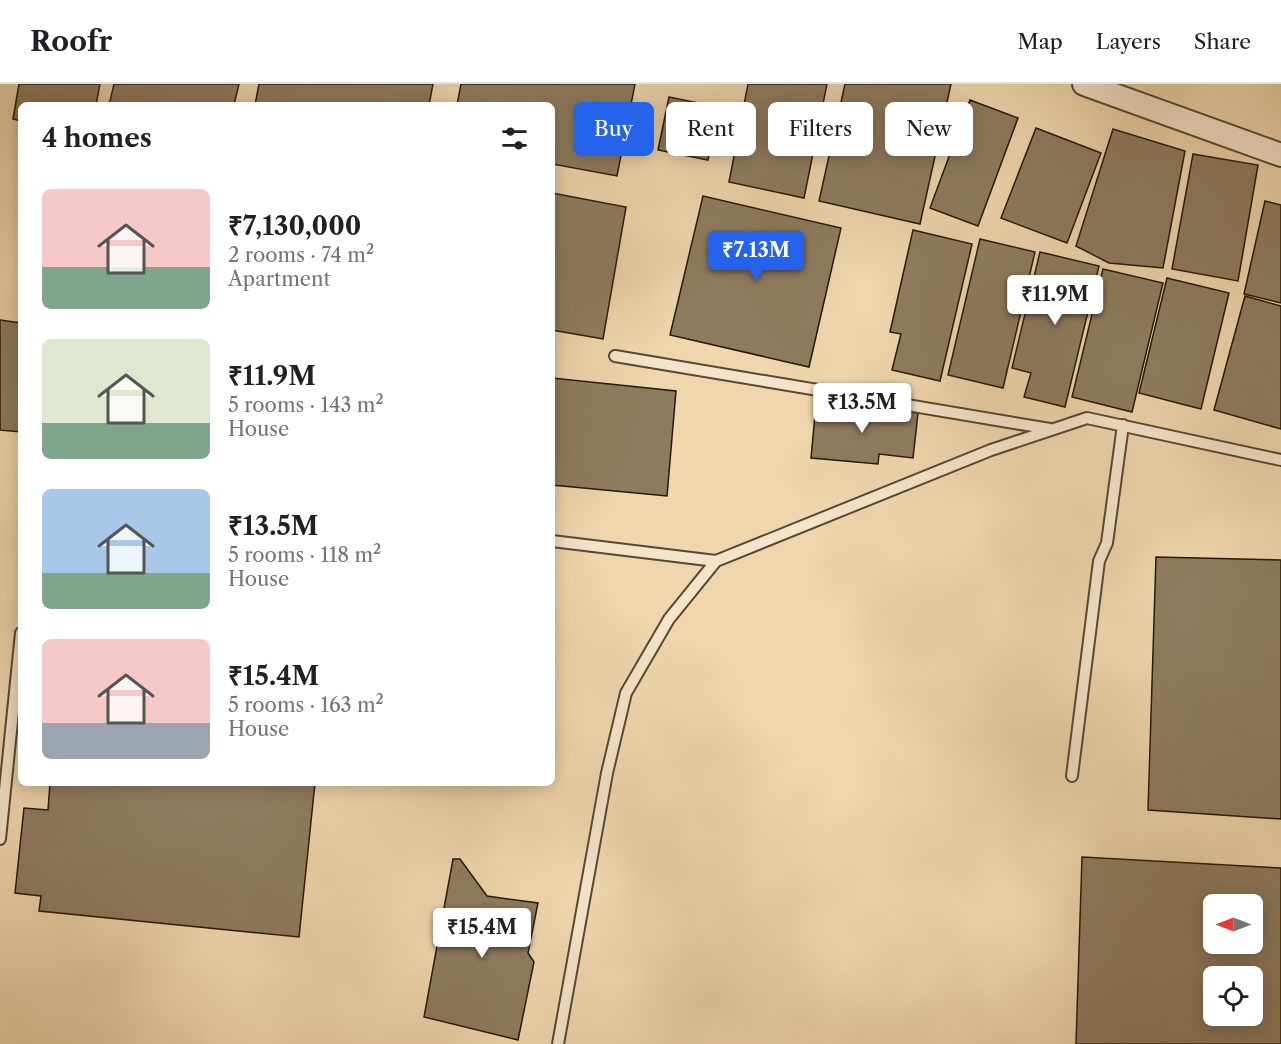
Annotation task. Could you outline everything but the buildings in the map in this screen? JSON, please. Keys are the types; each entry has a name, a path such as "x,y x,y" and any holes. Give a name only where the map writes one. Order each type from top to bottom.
{"street":[{"path":"1084,84 1281,155"}],"lane":[{"path":"615,356 1054,429"},
{"path":"558,1044 607,773 626,693 669,619 716,561 980,454 1087,418 1281,460"},
{"path":"1072,776 1099,561 1107,543 1123,425"},
{"path":"555,541 716,561"},
{"path":"0,839 18,662"}]}
